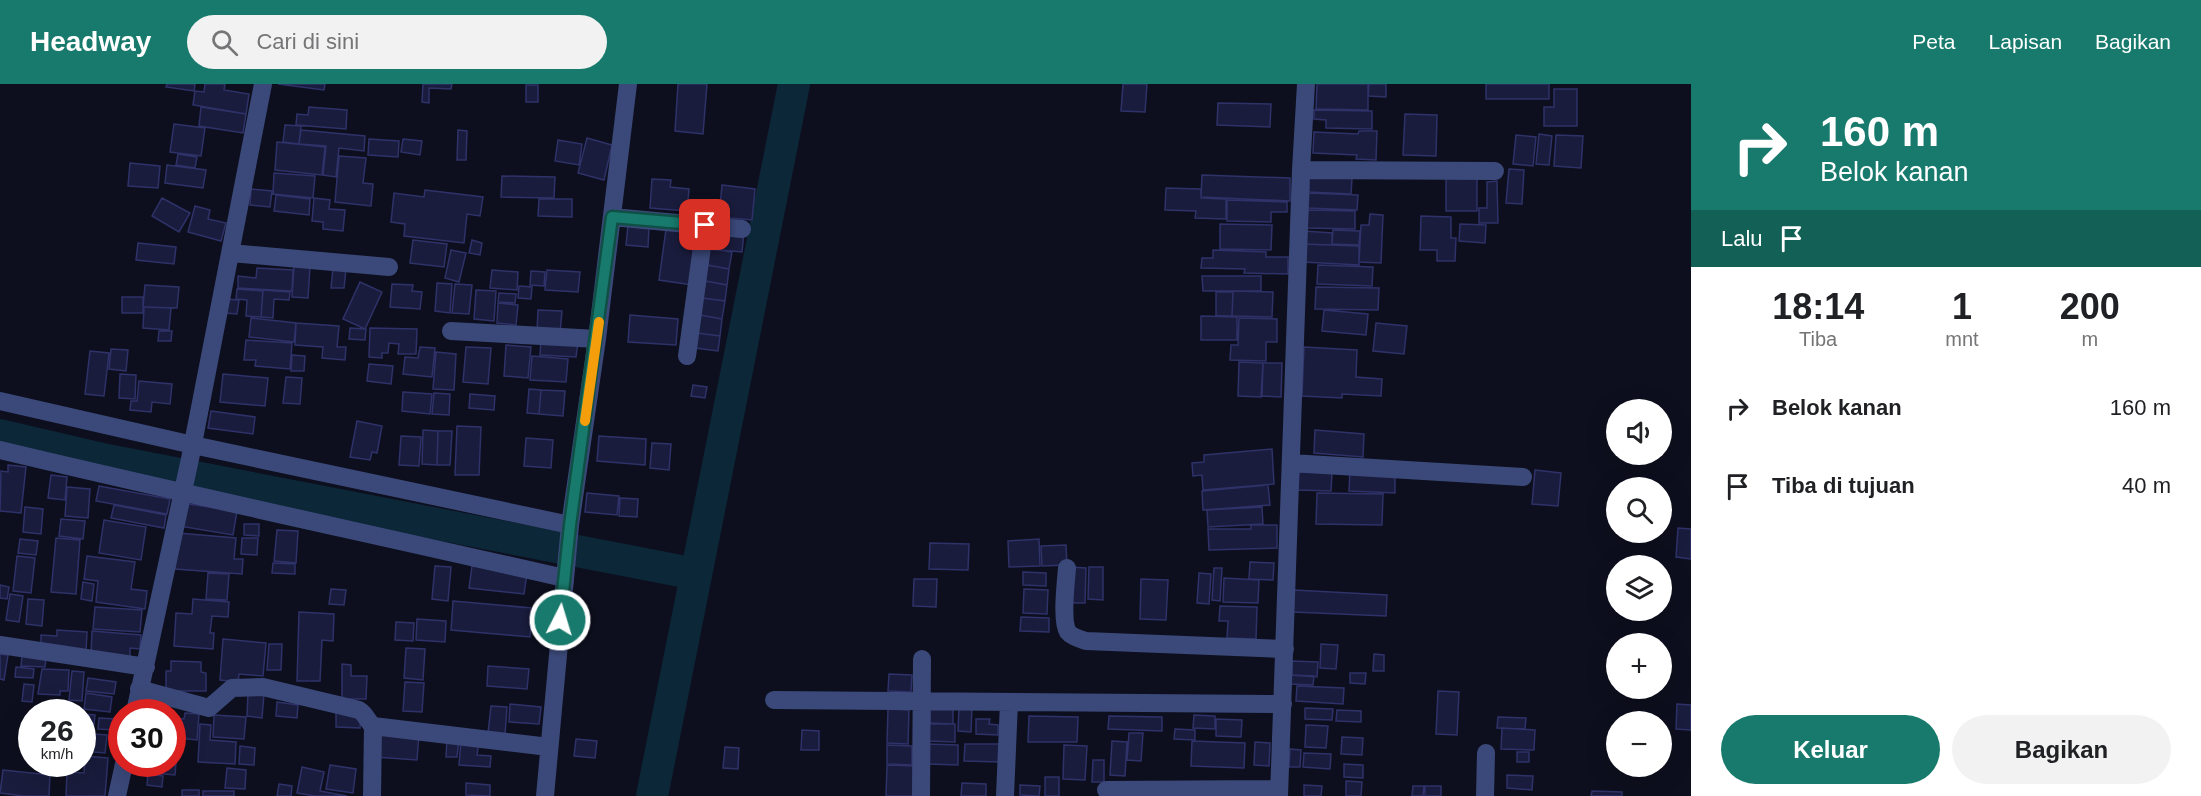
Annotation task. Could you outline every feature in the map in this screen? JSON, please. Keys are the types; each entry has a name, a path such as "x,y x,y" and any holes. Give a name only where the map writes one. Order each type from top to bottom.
{"street":[{"path":"138,699 183,492 263,84"},
{"path":"545,796 569,532 597,339 628,84"},
{"path":"1106,790 1279,792 1306,84"},
{"path":"1301,170 1495,171"},
{"path":"612,217 742,229"},
{"path":"687,356 705,225"},
{"path":"231,253 389,267"},
{"path":"451,331 597,339"},
{"path":"0,401 191,452 569,532"},
{"path":"0,450 565,575"},
{"path":"1291,463 1523,477"},
{"path":"1067,568 1065,622 1068,632 1077,638 1086,641 1285,649"},
{"path":"0,645 146,667"},
{"path":"921,796 922,659"},
{"path":"140,689 209,708 232,688 263,687 359,710 373,726 549,747"},
{"path":"774,700 1283,704"},
{"path":"1005,796 1009,702"},
{"path":"372,796 373,726"},
{"path":"1485,796 1486,753"},
{"path":"117,796 121,777"}],"building":[{"path":"167,84 195,84 194,91 166,87"},
{"path":"205,84 225,84 224,90 249,94 246,114 193,105 195,91 204,92"},
{"path":"278,84 325,84 324,90"},
{"path":"423,84 452,84 451,89 429,88 429,103 422,102"},
{"path":"678,84 707,84 703,134 675,131"},
{"path":"1123,84 1147,84 1145,112 1121,111"},
{"path":"1317,84 1368,84 1368,110 1316,109"},
{"path":"1369,84 1386,84 1386,97 1368,96"},
{"path":"1486,84 1549,84 1549,99 1486,99"},
{"path":"526,85 538,85 538,102 526,102"},
{"path":"1554,89 1577,89 1577,126 1544,126 1544,107 1554,107"},
{"path":"1218,103 1271,104 1270,127 1217,125"},
{"path":"201,107 246,114 243,133 199,126"},
{"path":"309,107 347,110 346,129 296,125 297,114 308,115"},
{"path":"1314,110 1372,111 1372,129 1326,128 1326,120 1314,119"},
{"path":"1405,114 1437,115 1436,156 1403,155"},
{"path":"174,124 205,128 201,156 170,152"},
{"path":"285,125 301,126 299,144 283,142"},
{"path":"301,130 365,136 364,151 339,148 336,177 323,175 326,146 299,144"},
{"path":"458,130 467,131 466,160 457,160"},
{"path":"1359,131 1377,131 1376,160 1356,159 1357,155 1313,153 1314,132 1358,134"},
{"path":"1539,134 1552,136 1549,165 1536,164"},
{"path":"1516,135 1536,137 1533,166 1513,164"},
{"path":"1556,135 1583,136 1581,168 1554,166"},
{"path":"587,138 612,145 604,180 578,173"},
{"path":"369,139 399,141 398,157 368,155"},
{"path":"403,139 422,141 420,155 401,152"},
{"path":"558,140 582,144 579,165 555,161"},
{"path":"277,142 325,147 322,175 275,170"},
{"path":"178,154 197,157 195,168 176,165"},
{"path":"339,156 366,158 363,183 373,184 371,206 335,202"},
{"path":"130,163 160,166 158,188 128,186"},
{"path":"167,165 206,170 203,188 165,183"},
{"path":"1509,169 1524,170 1522,204 1506,203"},
{"path":"274,173 315,176 313,198 273,194"},
{"path":"1202,175 1290,178 1290,201 1201,197"},
{"path":"502,176 555,177 554,198 501,197"},
{"path":"1309,176 1352,178 1351,194 1309,192"},
{"path":"1446,176 1477,176 1477,211 1446,211"},
{"path":"652,179 671,180 670,187 689,189 687,211 650,208"},
{"path":"1497,181 1498,223 1479,223 1479,208 1487,208 1487,182"},
{"path":"722,185 755,189 752,220 719,217"},
{"path":"1166,188 1201,189 1201,198 1226,199 1226,219 1195,218 1196,211 1165,210"},
{"path":"251,189 272,191 270,207 250,205"},
{"path":"425,190 483,197 480,216 467,214 464,243 404,236 405,224 391,222 394,193 424,197"},
{"path":"1309,193 1358,195 1357,210 1308,208"},
{"path":"276,195 310,199 309,215 274,211"},
{"path":"162,198 190,213 179,232 152,216"},
{"path":"314,198 330,200 329,209 345,210 343,231 323,229 323,222 312,221"},
{"path":"539,199 572,199 572,217 538,216"},
{"path":"1227,200 1287,202 1287,212 1271,212 1271,222 1227,221"},
{"path":"195,206 210,210 208,219 226,223 221,241 188,232"},
{"path":"1308,210 1355,211 1355,229 1307,228"},
{"path":"1370,214 1383,215 1381,263 1359,262 1361,225 1369,225"},
{"path":"1421,216 1451,217 1451,238 1456,238 1455,261 1437,261 1437,250 1420,250"},
{"path":"1220,224 1272,225 1271,250 1220,249"},
{"path":"1460,224 1486,225 1485,243 1459,241"},
{"path":"628,225 649,227 648,247 626,245"},
{"path":"666,229 699,234 692,285 659,280"},
{"path":"713,229 744,232 742,252 711,249"},
{"path":"1333,230 1360,231 1359,245 1332,244"},
{"path":"1304,231 1332,233 1332,245 1303,244"},
{"path":"413,240 447,244 444,267 410,263"},
{"path":"472,240 482,243 480,255 469,253"},
{"path":"138,243 176,247 174,264 136,260"},
{"path":"1303,244 1359,246 1359,265 1303,262"},
{"path":"709,249 732,252 729,269 707,265"},
{"path":"451,250 466,253 459,282 445,278"},
{"path":"1213,250 1266,252 1266,257 1288,257 1288,274 1244,273 1245,269 1201,268 1202,258 1213,258"},
{"path":"707,265 729,269 727,285 705,281"},
{"path":"1318,265 1373,267 1372,286 1317,284"},
{"path":"294,266 310,267 308,298 292,297"},
{"path":"257,268 293,270 292,291 238,288 238,276 256,278"},
{"path":"333,268 346,269 344,288 331,288"},
{"path":"492,270 518,272 517,290 490,288"},
{"path":"547,270 580,272 578,292 545,290"},
{"path":"531,271 545,272 544,286 530,285"},
{"path":"1202,276 1261,276 1261,291 1203,291"},
{"path":"705,281 727,285 725,301 702,298"},
{"path":"360,282 382,292 365,329 343,319"},
{"path":"437,283 452,284 450,313 435,311"},
{"path":"392,284 413,285 412,291 422,292 420,309 390,307"},
{"path":"455,284 472,285 469,314 452,313"},
{"path":"145,285 179,287 177,308 143,307"},
{"path":"519,286 532,287 531,299 518,298"},
{"path":"1316,287 1379,288 1378,310 1315,309"},
{"path":"237,289 263,291 261,317 246,316 247,300 236,299"},
{"path":"263,290 290,292 289,300 274,299 273,318 261,317"},
{"path":"476,290 496,291 494,321 474,319"},
{"path":"1233,291 1273,292 1272,317 1232,316"},
{"path":"1216,292 1233,292 1232,316 1216,316"},
{"path":"499,293 516,294 515,303 498,302"},
{"path":"122,297 143,297 143,313 122,313"},
{"path":"702,298 725,301 722,319 700,315"},
{"path":"225,299 239,300 237,314 224,313"},
{"path":"498,303 518,305 516,325 497,323"},
{"path":"144,307 171,308 169,330 143,328"},
{"path":"538,310 562,311 560,333 537,331"},
{"path":"1324,310 1368,314 1366,335 1322,331"},
{"path":"630,315 678,319 676,345 628,342"},
{"path":"700,315 722,319 720,336 697,333"},
{"path":"1201,316 1237,317 1237,340 1201,340"},
{"path":"251,318 296,323 294,342 249,337"},
{"path":"1239,318 1277,319 1277,342 1266,342 1266,361 1230,360 1231,345 1238,345"},
{"path":"296,323 339,326 337,347 346,347 345,360 322,358 323,347 295,345"},
{"path":"1376,323 1407,326 1404,354 1373,351"},
{"path":"350,328 366,329 365,340 349,339"},
{"path":"370,328 417,329 416,354 398,354 399,344 389,343 388,353 382,353 382,358 369,357"},
{"path":"159,331 172,331 171,341 158,341"},
{"path":"697,333 720,336 718,351 695,348"},
{"path":"541,339 578,342 576,357 540,355"},
{"path":"246,340 292,343 290,369 255,366 256,360 244,360"},
{"path":"506,345 531,347 528,378 504,376"},
{"path":"420,347 435,348 432,377 403,374 405,357 418,358"},
{"path":"466,347 491,348 488,384 463,382"},
{"path":"1304,347 1357,350 1356,377 1382,379 1381,396 1342,394 1342,398 1302,396"},
{"path":"111,349 128,350 126,371 109,369"},
{"path":"90,351 109,353 104,396 85,394"},
{"path":"436,352 456,354 454,390 433,389"},
{"path":"292,355 305,356 304,371 291,371"},
{"path":"532,356 568,359 566,382 530,380"},
{"path":"1239,362 1263,363 1261,397 1238,396"},
{"path":"1263,363 1282,363 1281,397 1262,396"},
{"path":"369,364 393,366 391,384 367,381"},
{"path":"120,374 136,375 135,399 119,398"},
{"path":"223,374 268,378 265,406 220,402"},
{"path":"286,377 302,378 300,404 283,403"},
{"path":"139,381 172,384 170,404 152,402 151,412 130,410 131,401 137,401"},
{"path":"693,385 707,387 705,398 691,396"},
{"path":"529,389 541,390 539,414 527,413"},
{"path":"541,390 565,391 563,416 539,414"},
{"path":"403,392 432,394 430,414 402,411"},
{"path":"434,393 450,394 449,415 432,414"},
{"path":"470,394 495,396 494,410 469,408"},
{"path":"211,411 255,417 253,434 208,428"},
{"path":"357,421 382,426 377,453 372,452 370,460 350,457"},
{"path":"457,426 481,427 479,475 455,475"},
{"path":"423,430 438,431 437,465 422,464"},
{"path":"1315,430 1364,434 1363,457 1314,453"},
{"path":"438,431 452,431 450,465 437,465"},
{"path":"401,436 421,437 419,466 399,465"},
{"path":"599,436 646,439 645,465 597,461"},
{"path":"526,438 553,440 551,468 524,466"},
{"path":"652,443 671,444 669,470 650,468"},
{"path":"1272,449 1274,484 1203,490 1202,475 1193,476 1192,463 1204,462 1204,455"},
{"path":"8,465 26,467 21,513 0,511 1,471 8,472"},
{"path":"1350,470 1395,472 1395,493 1349,491"},
{"path":"1535,470 1561,473 1558,506 1532,504"},
{"path":"1299,472 1332,473 1331,491 1298,490"},
{"path":"51,475 67,477 65,500 48,498"},
{"path":"1268,485 1270,505 1203,510 1202,491"},
{"path":"99,486 170,499 167,514 96,501"},
{"path":"67,487 90,489 88,518 65,516"},
{"path":"587,493 619,496 617,515 585,512"},
{"path":"1317,493 1383,494 1382,525 1316,524"},
{"path":"620,498 638,499 637,517 619,516"},
{"path":"182,503 237,511 233,535 179,526"},
{"path":"114,505 166,515 164,528 111,518"},
{"path":"25,507 43,509 41,534 23,532"},
{"path":"1262,507 1263,524 1208,527 1207,510"},
{"path":"61,519 85,521 83,539 59,536"},
{"path":"104,520 146,527 141,560 99,553"},
{"path":"244,524 259,524 259,536 244,535"},
{"path":"1251,525 1277,525 1277,548 1209,550 1208,529 1251,529"},
{"path":"1678,528 1691,529 1691,559 1676,557"},
{"path":"277,530 298,531 296,563 274,561"},
{"path":"178,533 236,538 234,559 243,559 242,574 175,569"},
{"path":"56,538 80,540 76,594 51,592"},
{"path":"242,538 258,538 257,555 241,554"},
{"path":"20,539 38,541 36,555 18,553"},
{"path":"1039,539 1040,566 1009,567 1008,541"},
{"path":"930,543 969,544 968,570 929,569"},
{"path":"1066,545 1067,565 1042,566 1041,546"},
{"path":"17,556 35,558 31,593 13,591"},
{"path":"87,556 135,562 131,589 147,591 145,609 96,602 98,581 84,579"},
{"path":"1250,562 1274,563 1273,580 1249,579"},
{"path":"273,563 295,564 295,574 272,573"},
{"path":"435,566 451,567 448,601 432,599"},
{"path":"472,566 527,573 524,594 469,588"},
{"path":"1071,567 1086,568 1085,603 1069,603"},
{"path":"1089,567 1103,567 1103,600 1088,599"},
{"path":"1214,568 1222,568 1220,601 1212,600"},
{"path":"1023,572 1046,573 1046,586 1023,585"},
{"path":"208,573 229,574 227,600 206,599"},
{"path":"1199,573 1211,574 1209,604 1197,603"},
{"path":"1224,578 1259,580 1258,603 1223,602"},
{"path":"914,579 937,579 936,607 913,606"},
{"path":"1141,579 1168,580 1166,620 1140,619"},
{"path":"83,582 94,584 92,601 81,599"},
{"path":"0,585 9,587 7,599 0,598"},
{"path":"331,589 346,590 344,605 329,604"},
{"path":"1024,589 1048,590 1047,614 1023,613"},
{"path":"1294,590 1387,595 1386,616 1293,612"},
{"path":"10,594 23,596 19,622 6,620"},
{"path":"28,599 44,600 42,626 26,624"},
{"path":"193,599 229,602 228,617 212,616 210,633 214,633 213,649 174,646 176,613 192,614"},
{"path":"453,601 532,608 530,637 451,630"},
{"path":"1220,606 1257,607 1256,639 1227,638 1228,621 1219,621"},
{"path":"95,607 142,610 140,632 93,629"},
{"path":"299,612 334,614 333,641 322,640 320,681 297,681"},
{"path":"1021,617 1049,618 1049,632 1020,631"},
{"path":"417,619 446,621 445,642 416,640"},
{"path":"396,622 414,623 413,641 395,640"},
{"path":"57,630 87,632 86,652 41,644 41,635 57,636"},
{"path":"92,631 141,635 140,649 130,648 130,657 91,654"},
{"path":"223,639 266,643 263,676 239,674 238,682 220,680"},
{"path":"269,644 282,644 281,670 267,670"},
{"path":"1321,644 1338,645 1336,669 1320,668"},
{"path":"406,648 425,649 423,680 404,678"},
{"path":"0,654 8,655 4,680 0,679"},
{"path":"1374,654 1384,655 1384,671 1373,671"},
{"path":"22,656 46,658 45,667 21,666"},
{"path":"171,661 201,662 201,672 206,673 206,691 166,691 166,671 171,671"},
{"path":"1292,661 1318,662 1317,677 1292,675"},
{"path":"342,664 351,665 351,676 367,676 366,699 342,699"},
{"path":"488,666 529,669 527,689 487,686"},
{"path":"16,667 34,669 33,678 15,677"},
{"path":"42,669 69,670 68,691 60,691 60,695 38,694"},
{"path":"72,671 84,672 82,699 69,699"},
{"path":"1350,673 1366,673 1365,684 1350,683"},
{"path":"889,674 912,675 911,692 888,691"},
{"path":"1289,675 1314,676 1313,685 1289,684"},
{"path":"88,678 116,682 114,694 86,691"},
{"path":"405,682 424,683 422,712 403,711"},
{"path":"24,684 34,685 32,699 22,699"},
{"path":"1297,686 1344,688 1343,704 1296,701"},
{"path":"1438,691 1459,692 1457,735 1436,734"},
{"path":"86,693 112,697 108,699 108,712 96,710 96,699 85,699"},
{"path":"248,693 264,694 262,718 247,716"},
{"path":"277,702 298,705 297,718 276,716"},
{"path":"510,704 541,707 539,724 509,722"},
{"path":"1677,704 1691,705 1691,730 1676,729"},
{"path":"930,705 953,706 953,724 930,723"},
{"path":"491,706 507,707 505,735 488,733"},
{"path":"959,706 972,706 971,732 958,731"},
{"path":"1305,708 1333,709 1332,720 1305,719"},
{"path":"888,709 909,710 908,744 887,743"},
{"path":"1337,710 1361,711 1361,722 1336,721"},
{"path":"336,712 361,713 360,728 336,727"},
{"path":"186,713 199,714 197,740 186,739"},
{"path":"214,715 246,717 244,739 213,737"},
{"path":"1194,715 1215,716 1215,729 1193,728"},
{"path":"1029,716 1078,717 1077,742 1028,742"},
{"path":"1109,716 1162,717 1162,731 1108,729"},
{"path":"1498,717 1526,718 1525,729 1497,728"},
{"path":"99,718 108,719 108,730 98,729"},
{"path":"976,719 990,719 989,724 998,725 998,735 976,734"},
{"path":"1216,719 1242,720 1241,737 1216,736"},
{"path":"200,724 211,725 210,740 236,742 235,764 198,762"},
{"path":"928,724 955,724 955,742 928,741"},
{"path":"1306,725 1328,726 1326,748 1305,747"},
{"path":"1502,728 1535,730 1534,750 1501,749"},
{"path":"1175,729 1195,730 1195,740 1174,739"},
{"path":"377,730 419,734 417,760 375,757"},
{"path":"802,730 819,731 819,750 801,750"},
{"path":"1129,733 1143,733 1141,761 1127,760"},
{"path":"96,734 107,735 105,753 96,752"},
{"path":"1342,737 1363,738 1362,755 1341,754"},
{"path":"447,739 459,740 457,757 446,757"},
{"path":"576,739 597,741 595,758 574,756"},
{"path":"461,741 479,742 477,755 491,756 490,767 459,765"},
{"path":"1112,741 1127,742 1125,776 1110,775"},
{"path":"1192,741 1245,743 1244,768 1191,766"},
{"path":"1255,742 1270,743 1269,766 1254,765"},
{"path":"928,744 958,745 958,765 928,764"},
{"path":"965,744 1000,744 1000,762 964,761"},
{"path":"887,745 912,746 912,765 887,764"},
{"path":"1064,745 1087,746 1085,780 1063,779"},
{"path":"240,746 255,748 254,765 239,764"},
{"path":"725,747 739,748 738,769 723,768"},
{"path":"1290,749 1301,750 1300,767 1289,767"},
{"path":"1517,752 1529,752 1529,762 1517,762"},
{"path":"1304,753 1331,754 1330,769 1303,767"},
{"path":"96,757 108,758 105,796 66,796 67,777 96,777"},
{"path":"1093,760 1104,760 1104,782 1092,782"},
{"path":"1344,764 1363,765 1363,778 1344,777"},
{"path":"330,765 356,769 353,793 326,789"},
{"path":"887,765 914,766 913,796 886,796"},
{"path":"302,767 324,772 320,791 347,796 315,796 297,793"},
{"path":"227,768 246,770 245,789 225,788"},
{"path":"3,770 18,772 18,777 50,777 49,796 0,793"},
{"path":"1507,775 1533,776 1532,790 1507,788"},
{"path":"148,777 163,777 162,787 147,785"},
{"path":"1045,777 1059,777 1059,796 1045,796"},
{"path":"1346,781 1362,782 1361,796 1346,796"},
{"path":"466,783 490,785 490,796 466,795"},
{"path":"962,783 986,784 986,796 961,796"},
{"path":"279,784 292,786 291,796 277,796"},
{"path":"1020,785 1040,786 1039,796 1020,795"},
{"path":"1304,785 1322,786 1321,796 1304,796"},
{"path":"1413,786 1424,786 1423,796 1412,796"},
{"path":"1425,786 1441,786 1441,796 1425,796"},
{"path":"182,790 199,790 199,796 182,796"},
{"path":"203,791 234,791 234,796 203,796"},
{"path":"1592,791 1622,792 1622,796 1591,796"}],"waterway":[{"path":"652,796 794,84"},
{"path":"0,435 107,460 696,574"}],"slow traffic":[{"path":"585,421 599,322"}],"route":[{"path":"560,620 570,525 612,217 705,225"}]}
